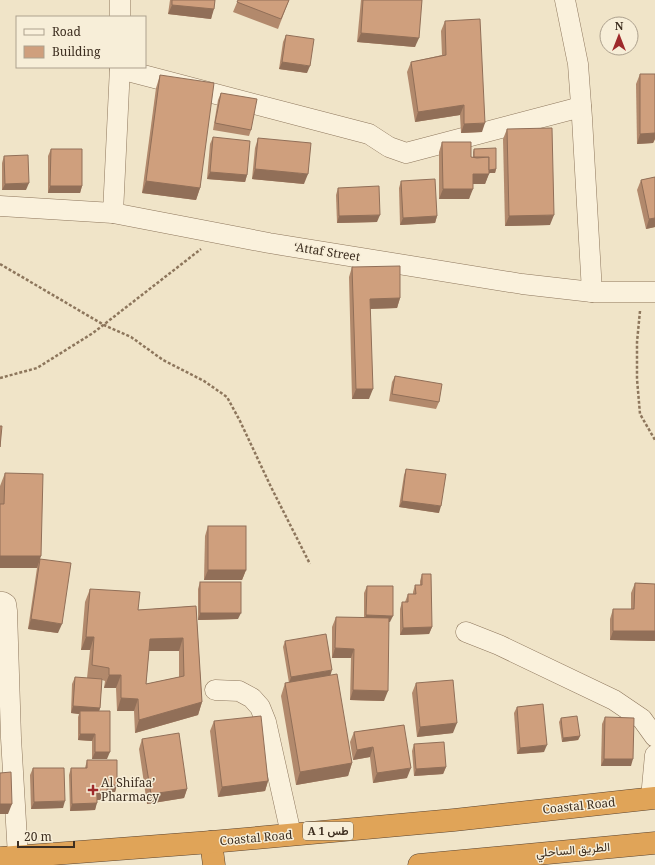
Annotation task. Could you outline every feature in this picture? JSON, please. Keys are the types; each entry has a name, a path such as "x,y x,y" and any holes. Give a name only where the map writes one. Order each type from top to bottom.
{"highway":[{"name":"Coastal Road","path":"9,857 211,842 454,820 653,798"},
{"path":"211,842 214,865"},
{"name":"الطريق الساحلي","path":"419,865 655,843"}],"street":[{"path":"120,0 120,16"},
{"path":"565,0 578,64 592,292"},
{"path":"113,213 120,68 369,134 389,147 406,153 581,107"},
{"name":"‘Attaf Street","path":"0,206 113,213 269,243 514,283 592,292 648,293"},
{"path":"0,602 6,604 7,611 11,738 9,857"},
{"path":"466,632 499,645 614,700 642,719 655,736"},
{"path":"215,690 239,691 252,698 260,707 266,722 291,834"},
{"path":"653,798 655,755"}],"path":[{"path":"0,378 37,368 93,333 222,233"},
{"path":"0,264 104,324 131,337 163,360 204,381 227,397 310,564"},
{"path":"648,293 637,342 637,379 640,414 655,440"}],"building":[{"path":"172,0 215,0 214,9 172,5"},
{"path":"238,0 289,0 281,19 237,2"},
{"path":"363,0 422,0 419,38 361,33"},
{"path":"480,19 485,123 464,124 464,105 418,112 411,62 446,55 445,21"},
{"path":"286,35 314,39 310,66 282,62"},
{"path":"640,74 655,74 655,133 640,134"},
{"path":"160,75 214,83 200,188 146,181"},
{"path":"221,93 257,99 251,130 215,123"},
{"path":"552,128 554,215 509,216 507,129"},
{"path":"213,137 250,141 247,175 210,172"},
{"path":"258,138 311,143 308,174 255,169"},
{"path":"442,142 471,142 471,157 489,157 489,174 473,174 473,189 443,189"},
{"path":"496,148 496,169 489,170 489,157 474,157 474,149"},
{"path":"51,149 82,149 82,186 50,186"},
{"path":"28,155 29,183 5,184 4,156"},
{"path":"655,177 655,218 649,219 641,180"},
{"path":"435,179 437,216 403,218 401,181"},
{"path":"379,186 380,215 339,216 338,188"},
{"path":"400,266 400,298 370,299 373,389 356,389 352,267"},
{"path":"395,376 442,384 439,402 392,394"},
{"path":"0,426 2,426 0,447"},
{"path":"406,469 446,474 441,506 402,501"},
{"path":"5,473 43,474 41,556 0,556 0,504 4,504"},
{"path":"208,526 246,526 246,570 208,570"},
{"path":"40,559 71,563 62,624 31,619"},
{"path":"422,574 431,574 432,627 403,628 402,602 408,602 408,594 416,594 415,585 422,585"},
{"path":"200,582 241,582 241,613 200,613"},
{"path":"635,583 655,584 655,631 613,631 613,609 634,609"},
{"path":"367,586 393,586 393,616 366,615"},
{"path":"90,589 140,592 138,610 196,606 202,702 139,720 138,699 121,698 121,675 109,675 109,668 92,665 94,637 86,637","holes":["183,638 184,676 146,684 150,639"]},
{"path":"336,617 389,618 388,691 353,690 354,649 335,648"},
{"path":"326,634 332,670 291,677 285,641"},
{"path":"337,674 352,763 300,772 285,683"},
{"path":"75,677 102,679 100,708 73,706"},
{"path":"453,680 457,723 420,727 416,683"},
{"path":"543,704 547,745 520,748 517,707"},
{"path":"80,711 110,711 110,752 95,752 95,734 80,734"},
{"path":"261,716 268,781 222,787 214,721"},
{"path":"577,716 580,736 563,738 561,718"},
{"path":"605,717 634,718 633,759 604,759"},
{"path":"404,725 411,768 377,773 373,747 357,750 354,732"},
{"path":"179,733 187,789 151,794 142,739"},
{"path":"444,742 446,767 416,769 414,744"},
{"path":"87,760 117,760 117,785 107,785 107,793 97,793 97,803 72,804 71,768 87,768"},
{"path":"33,768 64,768 65,801 34,802"},
{"path":"11,772 12,804 0,804 0,773"}],"place":[{"name":"Al Shifaa’ Pharmacy","path":"93,790"}]}
